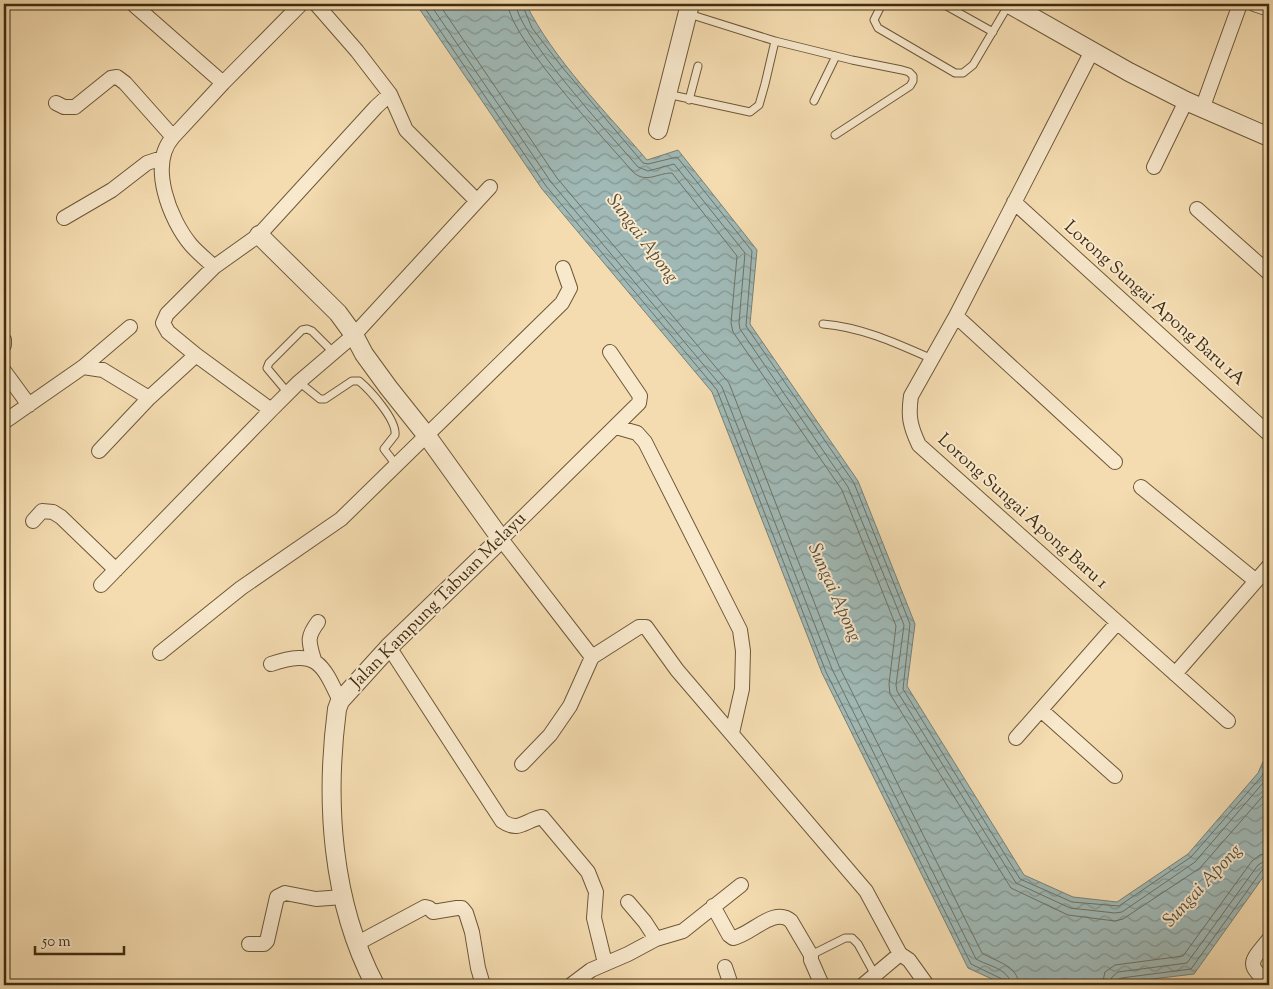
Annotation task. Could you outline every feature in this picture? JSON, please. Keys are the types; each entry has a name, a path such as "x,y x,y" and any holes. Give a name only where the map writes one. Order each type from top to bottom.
{"street":[{"path":"133,4 223,83"},
{"path":"214,267 191,245 174,218 162,180 162,158 172,137 302,4"},
{"path":"316,4 358,52 390,94 406,130 477,201"},
{"path":"1154,167 1194,105 1240,4"},
{"path":"1254,4 1269,9"},
{"path":"1017,6 1092,51 1194,105 1269,136"},
{"path":"658,130 689,8"},
{"name":"Lorong Sungai Apong Baru 1","path":"1092,51 956,316 911,396 910,426 918,445 1228,721"},
{"path":"56,102 64,107 75,107 111,78 117,77 125,83 172,137"},
{"path":"271,410 168,332 163,323 166,314 214,267 259,235 390,94"},
{"path":"64,218 112,190 146,163 162,158"},
{"path":"101,585 299,382 354,335 490,187"},
{"name":"Lorong Sungai Apong Baru 1A","path":"1014,202 1269,434"},
{"path":"1197,209 1269,273"},
{"path":"259,235 338,313 354,335 382,393 427,436 501,539 592,657"},
{"path":"160,653 241,588 341,519 397,466 509,353 562,303 570,288 562,268"},
{"path":"956,316 1115,462"},
{"path":"4,422 83,368 130,327"},
{"path":"4,340 4,345"},
{"name":"Jalan Kampung Tabuan Melayu","path":"375,985 356,944 336,862 331,804 337,709 340,701 389,647 616,427 640,400 640,396 610,352"},
{"path":"99,452 149,398 196,355"},
{"path":"83,368 103,370 149,398"},
{"path":"4,371 28,405"},
{"path":"616,427 637,433 646,442 740,630 743,651 742,689 732,733"},
{"path":"1142,487 1256,581"},
{"path":"33,521 42,511 53,512 61,517 116,570"},
{"path":"1175,674 1269,566"},
{"path":"314,660 309,643 310,632 318,622"},
{"path":"1016,738 1117,623"},
{"path":"522,764 550,735 565,713 592,657 639,627 646,626 678,670 866,891 900,954 909,960 926,985"},
{"path":"389,647 502,821 509,826 517,828 533,819 542,817 588,872 596,892 594,918 605,963"},
{"path":"271,664 288,658 301,657 314,660 323,668 340,701"},
{"path":"1041,710 1115,776"},
{"path":"571,985 590,970 656,939 683,932 740,885"},
{"path":"249,944 264,944 267,940 277,897 285,893 316,899 343,897"},
{"path":"628,902 656,939"},
{"path":"713,906 729,935 733,938 776,917 786,917 811,955 811,960 822,985"},
{"path":"356,944 424,907 429,908 433,912 462,908 466,913 472,932 483,985"},
{"path":"1269,939 1255,957 1253,965 1255,972 1269,984"},
{"path":"864,985 900,954"},
{"path":"725,966 731,985"}],"lane":[{"path":"882,4 874,20 878,28 955,73 964,73 974,65 993,32 1017,6"},
{"path":"943,4 993,32"},
{"path":"689,8 774,41 902,70 909,72 913,76 910,86 835,135"},
{"path":"667,94 750,112 759,105 774,41"},
{"path":"814,100 836,56"},
{"path":"689,100 698,66"},
{"path":"822,324 844,326 892,341 932,359"},
{"path":"288,393 267,368 269,363 302,330 312,331 333,352"},
{"path":"299,382 320,399 325,399 352,381 359,381 382,393 396,435 384,449 397,466"},
{"path":"811,955 845,938 852,938 858,944 875,975"}],"water":[{"name":"Sungai Apong","path":"416,4 526,4 537,25 565,65 647,160 678,150 757,250 750,324 858,481 915,624 907,686 1024,875 1073,897 1117,902 1188,854 1258,773 1269,748 1269,869 1194,974 1102,985 1005,985 968,968 822,673 712,392 542,189"}]}
